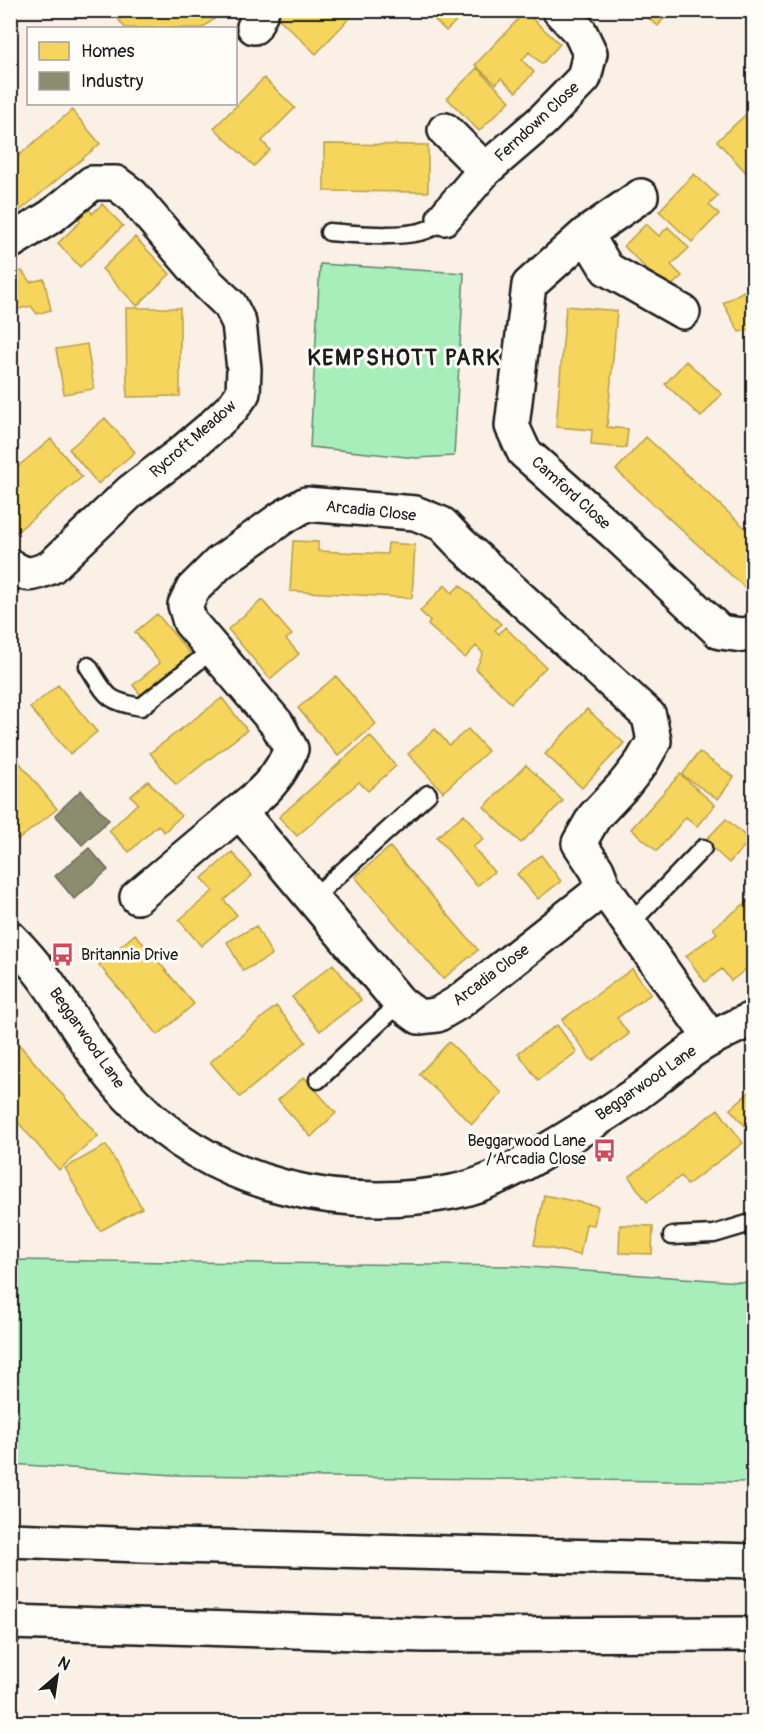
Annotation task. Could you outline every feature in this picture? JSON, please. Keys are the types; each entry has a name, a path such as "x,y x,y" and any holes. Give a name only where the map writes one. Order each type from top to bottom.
{"main road":[{"name":"Ferndown Close","path":"444,218 485,170 542,121 584,78 590,52 580,32 559,10"},
{"name":"Ferndown Close","path":"445,130 485,170"},
{"name":"Rycroft Meadow","path":"10,242 52,216 92,183 116,183 132,195 201,276 230,305 239,323 244,369 243,393 233,407 179,455 130,492 51,567 26,575 10,566"},
{"name":"Camford Close","path":"641,196 586,234 529,285 512,426 524,452 615,533 720,632 742,635 753,633"},
{"path":"586,234 607,269 683,312"},
{"name":"Arcadia Close","path":"137,897 274,781 291,749 277,724 190,622 185,605 193,589 219,563 282,518 306,504 416,513 442,524 460,544 649,716 654,741 642,762 594,817 579,843 597,870 604,888 711,1039"},
{"name":"Arcadia Close","path":"240,812 400,1003 419,1017 437,1015 459,1002 604,888"},
{"name":"Beggarwood Lane","path":"10,938 45,979 118,1086 168,1132 201,1153 264,1182 330,1197 398,1198 454,1192 481,1182 521,1165 549,1149 636,1094 686,1055 711,1039 753,1018"},
{"path":"10,1540 753,1561"},
{"path":"10,1622 423,1635 753,1635"}],"lane":[{"path":"329,232 410,233 433,227 444,218"},
{"path":"87,666 108,697 119,704 141,707 213,650"},
{"path":"313,898 428,794"},
{"path":"630,924 703,848"},
{"path":"318,1080 400,1003"},
{"path":"672,1236 714,1234 753,1222"}],"green space":[{"path":"320,264 464,273 454,456 416,458 310,447"},
{"path":"10,1260 515,1266 753,1283 753,1482 174,1475 11,1464"}],"building: Homes":[{"path":"131,10 218,10 221,14 203,27 124,27 119,20"},
{"path":"278,10 357,10 316,54 274,14"},
{"path":"425,10 467,10 446,31"},
{"path":"638,10 670,10 658,26"},
{"path":"525,12 560,44 542,64 529,52 522,60 534,72 516,92 501,78 496,84 475,65"},
{"path":"477,68 510,101 479,131 447,98"},
{"path":"264,78 295,108 262,141 270,150 254,166 214,128"},
{"path":"754,107 754,181 717,141"},
{"path":"72,110 100,144 10,219 10,163"},
{"path":"324,144 428,145 428,192 324,191"},
{"path":"694,174 718,196 709,205 719,214 692,242 659,211"},
{"path":"102,204 123,226 80,267 58,243 80,222 78,216 88,206 92,214"},
{"path":"646,224 659,236 668,227 689,248 671,265 682,276 667,290 624,246"},
{"path":"135,237 170,274 137,306 102,269"},
{"path":"22,271 30,282 44,279 51,310 37,314 31,306 10,311 10,274"},
{"path":"754,285 754,329 739,332 723,303"},
{"path":"566,306 617,311 607,427 628,429 626,448 591,445 592,430 556,427"},
{"path":"126,308 180,308 180,396 127,397"},
{"path":"87,344 94,389 64,394 56,349"},
{"path":"686,361 722,394 701,417 665,384"},
{"path":"105,418 135,452 98,484 69,449"},
{"path":"646,437 754,536 754,596 616,470"},
{"path":"51,439 82,477 13,535 10,533 10,473"},
{"path":"293,541 318,542 318,551 387,554 388,543 415,545 412,598 290,591"},
{"path":"445,585 452,593 460,585 501,624 495,630 499,634 505,627 546,667 511,703 476,669 483,653 476,646 465,658 428,625 430,621 420,611"},
{"path":"262,600 292,635 286,639 299,654 270,679 228,629"},
{"path":"157,614 193,657 143,698 133,685 160,663 135,632"},
{"path":"336,676 376,724 338,756 298,708"},
{"path":"58,685 97,732 70,754 30,708"},
{"path":"222,698 247,730 176,785 150,753"},
{"path":"587,709 624,743 582,788 545,754"},
{"path":"435,729 449,745 468,729 488,751 443,792 408,754"},
{"path":"370,736 396,766 368,791 359,782 297,836 279,817"},
{"path":"10,751 57,809 18,840 10,830"},
{"path":"699,752 734,777 718,799 682,775"},
{"path":"526,765 563,801 521,843 484,807"},
{"path":"680,774 715,805 697,826 686,817 657,851 631,829"},
{"path":"148,781 181,816 164,832 158,825 129,852 109,831 138,803 131,796"},
{"path":"464,814 484,839 473,847 494,872 477,886 437,837"},
{"path":"726,819 750,840 729,863 705,841"},
{"path":"390,847 478,950 443,979 355,877"},
{"path":"232,852 252,876 224,900 237,915 201,946 179,920 213,891 202,878"},
{"path":"541,855 561,881 538,899 517,874"},
{"path":"752,898 754,900 754,963 731,981 722,969 705,982 686,956 717,933 713,928"},
{"path":"256,926 272,955 243,971 227,942"},
{"path":"135,934 194,1004 158,1035 99,965"},
{"path":"333,964 361,1000 320,1031 292,997"},
{"path":"632,969 651,994 617,1018 629,1034 592,1061 562,1020"},
{"path":"276,1006 306,1042 240,1097 210,1062"},
{"path":"557,1025 577,1052 538,1080 518,1053"},
{"path":"10,1034 98,1136 59,1170 10,1113"},
{"path":"449,1042 502,1093 472,1124 419,1074"},
{"path":"304,1077 336,1113 311,1137 278,1100"},
{"path":"754,1088 754,1136 730,1109"},
{"path":"718,1109 743,1143 687,1185 681,1176 647,1202 629,1177"},
{"path":"106,1145 142,1208 100,1231 65,1168"},
{"path":"544,1195 598,1206 594,1225 586,1224 580,1255 534,1245"},
{"path":"620,1225 653,1226 652,1254 619,1253"}],"building: Industry":[{"path":"81,790 109,820 82,845 55,815"},
{"path":"89,848 108,870 74,899 55,876"}],"place":[{"name":"Britannia Drive","path":"63,955"},
{"name":"Beggarwood Lane / Arcadia Close","path":"604,1150"}],"district":[{"name":"KEMPSHOTT PARK","path":"404,358"}]}
